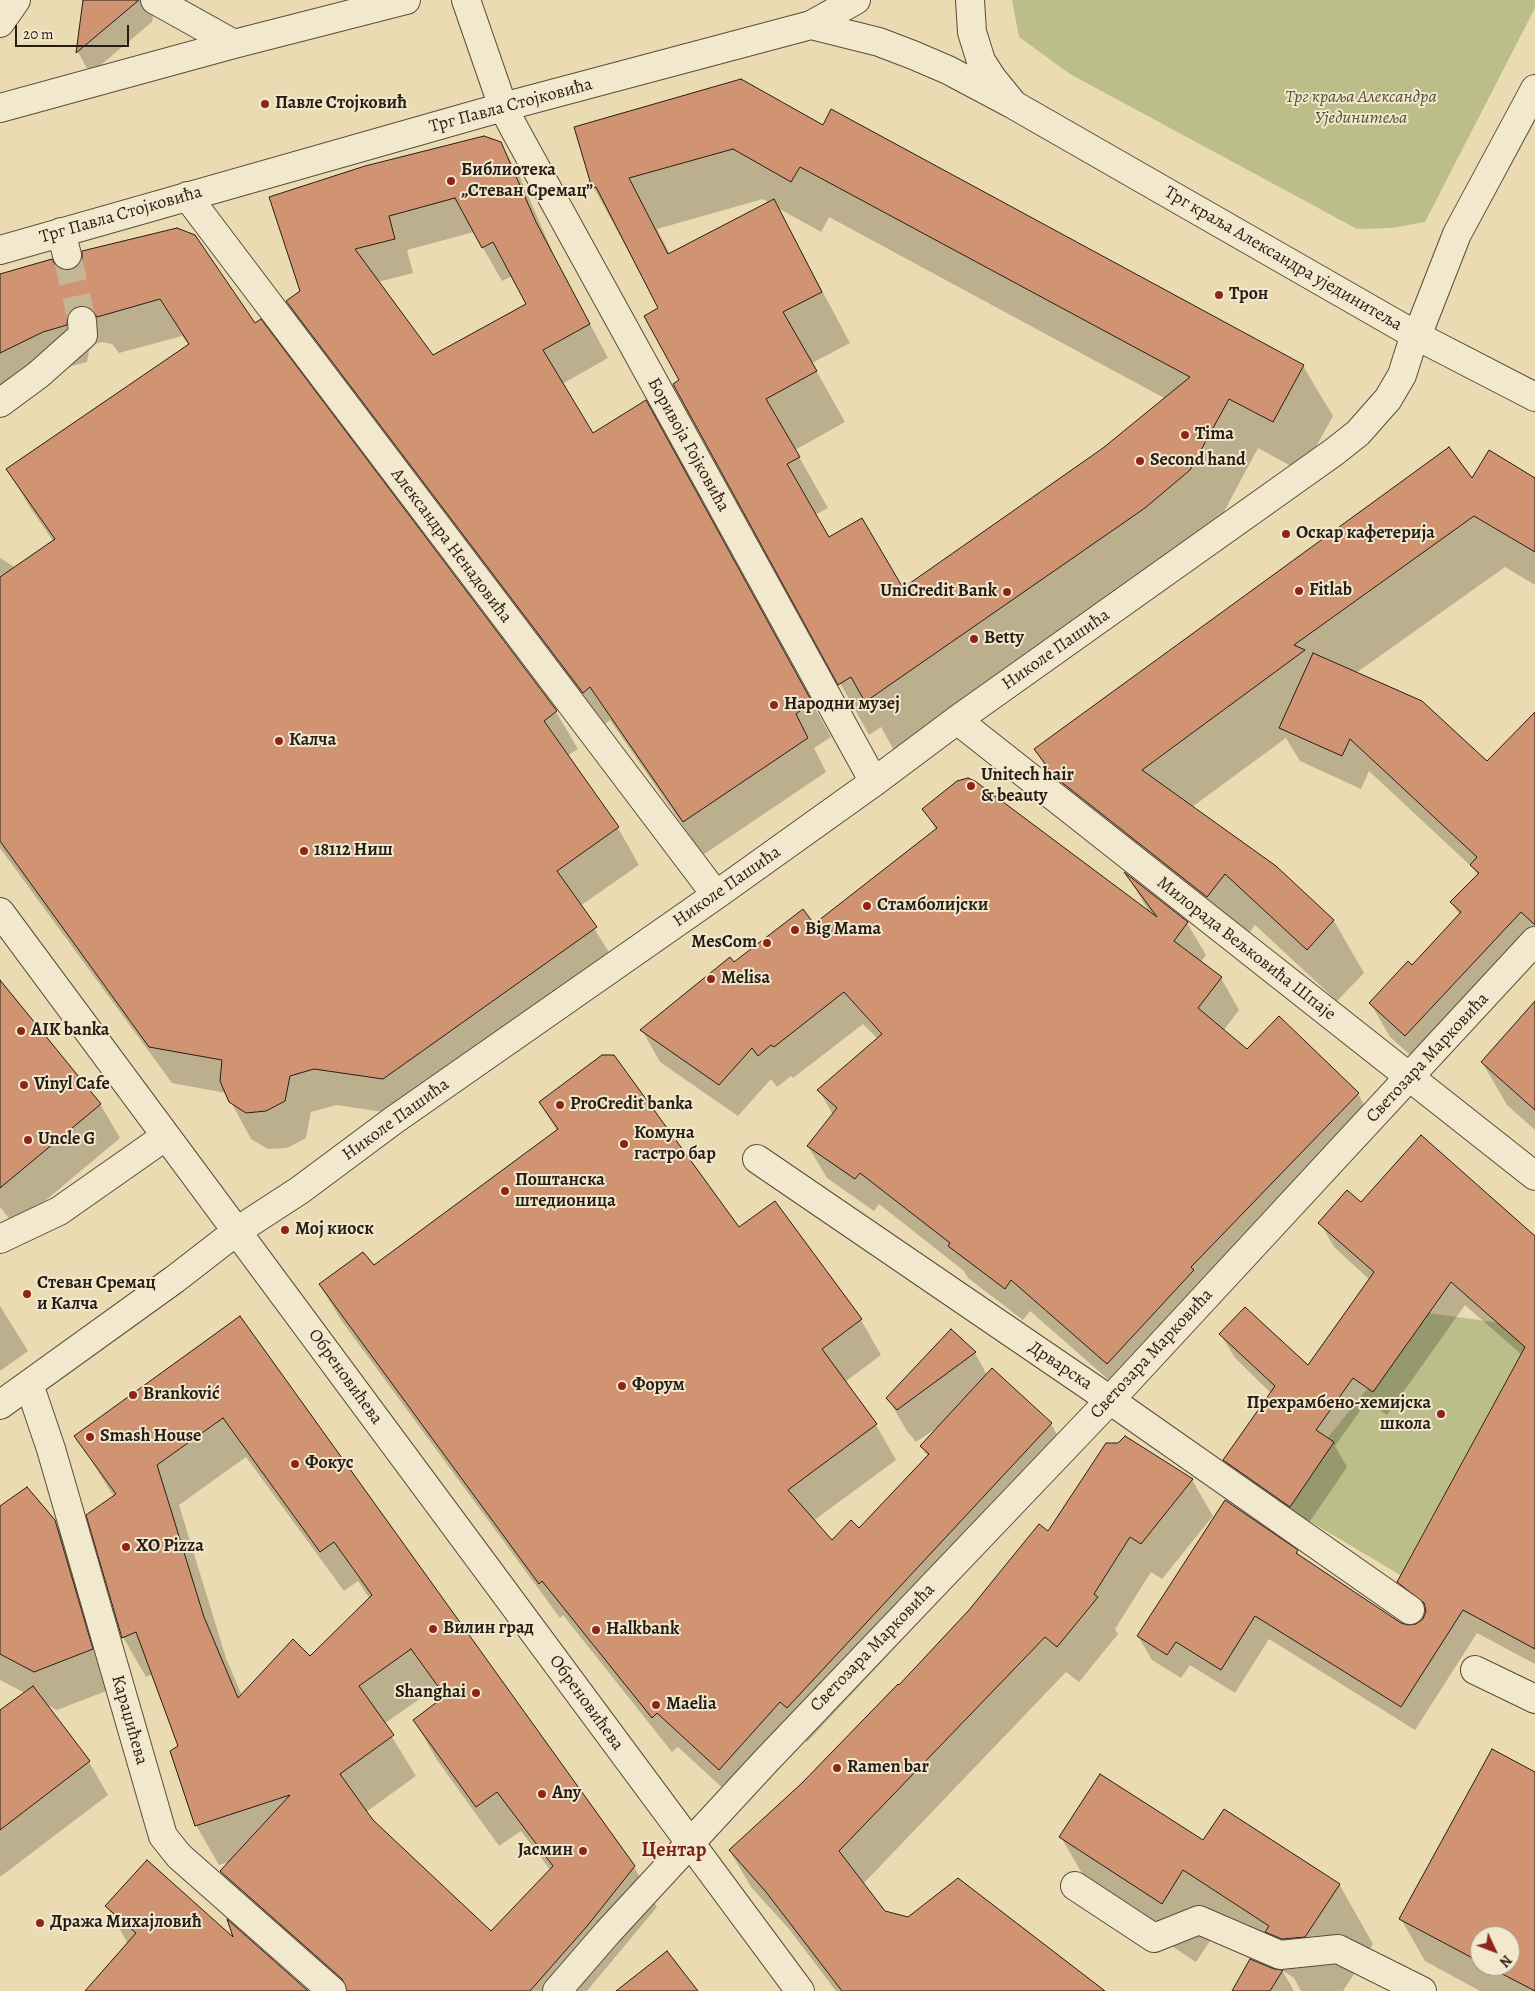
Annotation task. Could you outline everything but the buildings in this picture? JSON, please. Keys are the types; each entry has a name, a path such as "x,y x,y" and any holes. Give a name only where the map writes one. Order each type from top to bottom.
{"street":[{"path":"0,23 16,0"},
{"path":"155,0 234,44"},
{"path":"0,108 234,44 406,0"},
{"name":"Боривоја Гојковића","path":"466,0 503,107 874,782"},
{"path":"811,25 856,0"},
{"path":"950,0 960,29 981,61"},
{"name":"Трг краља Александра ујединитеља","path":"970,0 972,32 981,61 1014,105 1416,335 1457,234 1535,89"},
{"name":"Трг Павла Стојковића","path":"2,247 64,243 187,196 503,107 811,25 870,40 913,54 1014,105"},
{"name":"Александра Ненадовића","path":"187,196 716,895"},
{"path":"0,402 38,375 83,335 82,321"},
{"path":"1416,335 1535,397"},
{"name":"Николе Пашића","path":"0,1405 175,1279 237,1231 300,1190 402,1114 716,895 957,720 1282,490 1358,433 1388,399 1402,375 1416,335"},
{"name":"Милорада Вељковића Шпаје","path":"957,720 1535,1176"},
{"name":"Обреновићева","path":"0,912 800,1991"},
{"name":"Светозара Марковића","path":"690,1843 1110,1400 1535,941"},
{"path":"0,1239 58,1211 166,1136"},
{"name":"Дрварска","path":"757,1159 1110,1400 1410,1610"},
{"name":"Караџићева","path":"29,1384 47,1435 163,1836 179,1856 332,1991"},
{"path":"1475,1670 1535,1699"},
{"path":"556,1991 690,1843"},
{"path":"1075,1886 1154,1938 1199,1920 1280,1955 1338,1949 1422,1991"}],"green space":[{"name":"Трг краља Александра Ујединитеља","path":"1012,0 1535,0 1535,8 1425,222 1392,228 1357,229 1070,74 1019,37"},
{"path":"1429,1313 1535,1328 1400,1575 1276,1501"}],"tunnel":[{"path":"67,255 82,321"}],"place":[{"name":"Павле Стојковић","path":"265,104"},
{"name":"Библиотека „Стеван Сремац”","path":"451,181"},
{"name":"Трон","path":"1219,295"},
{"name":"Tima","path":"1185,435"},
{"name":"Second hand","path":"1140,461"},
{"name":"Оскар кафетерија","path":"1286,534"},
{"name":"Fitlab","path":"1299,591"},
{"name":"UniCredit Bank","path":"1007,592"},
{"name":"Betty","path":"974,639"},
{"name":"Народни музеј","path":"774,705"},
{"name":"Калча","path":"279,741"},
{"name":"Unitech hair & beauty","path":"971,786"},
{"name":"18112 Ниш","path":"304,851"},
{"name":"Стамболијски","path":"867,906"},
{"name":"Big Mama","path":"795,930"},
{"name":"MesCom","path":"767,943"},
{"name":"Melisa","path":"711,979"},
{"name":"AIK banka","path":"21,1031"},
{"name":"Vinyl Cafe","path":"24,1085"},
{"name":"ProCredit banka","path":"560,1105"},
{"name":"Uncle G","path":"28,1140"},
{"name":"Комуна гастро бар","path":"624,1144"},
{"name":"Поштанска штедионица","path":"505,1191"},
{"name":"Мој киоск","path":"285,1230"},
{"name":"Стеван Сремац и Калча","path":"27,1294"},
{"name":"Форум","path":"622,1386"},
{"name":"Branković","path":"133,1395"},
{"name":"Прехрамбено-хемијска школа","path":"1441,1414"},
{"name":"Smash House","path":"90,1437"},
{"name":"Фокус","path":"295,1464"},
{"name":"XO Pizza","path":"126,1547"},
{"name":"Вилин град","path":"433,1629"},
{"name":"Halkbank","path":"596,1630"},
{"name":"Shanghai","path":"476,1693"},
{"name":"Maelia","path":"656,1705"},
{"name":"Ramen bar","path":"837,1768"},
{"name":"Any","path":"542,1794"},
{"name":"Јасмин","path":"583,1851"},
{"name":"Дража Михајловић","path":"40,1923"}],"district":[{"name":"Центар","path":"674,1851"}]}
